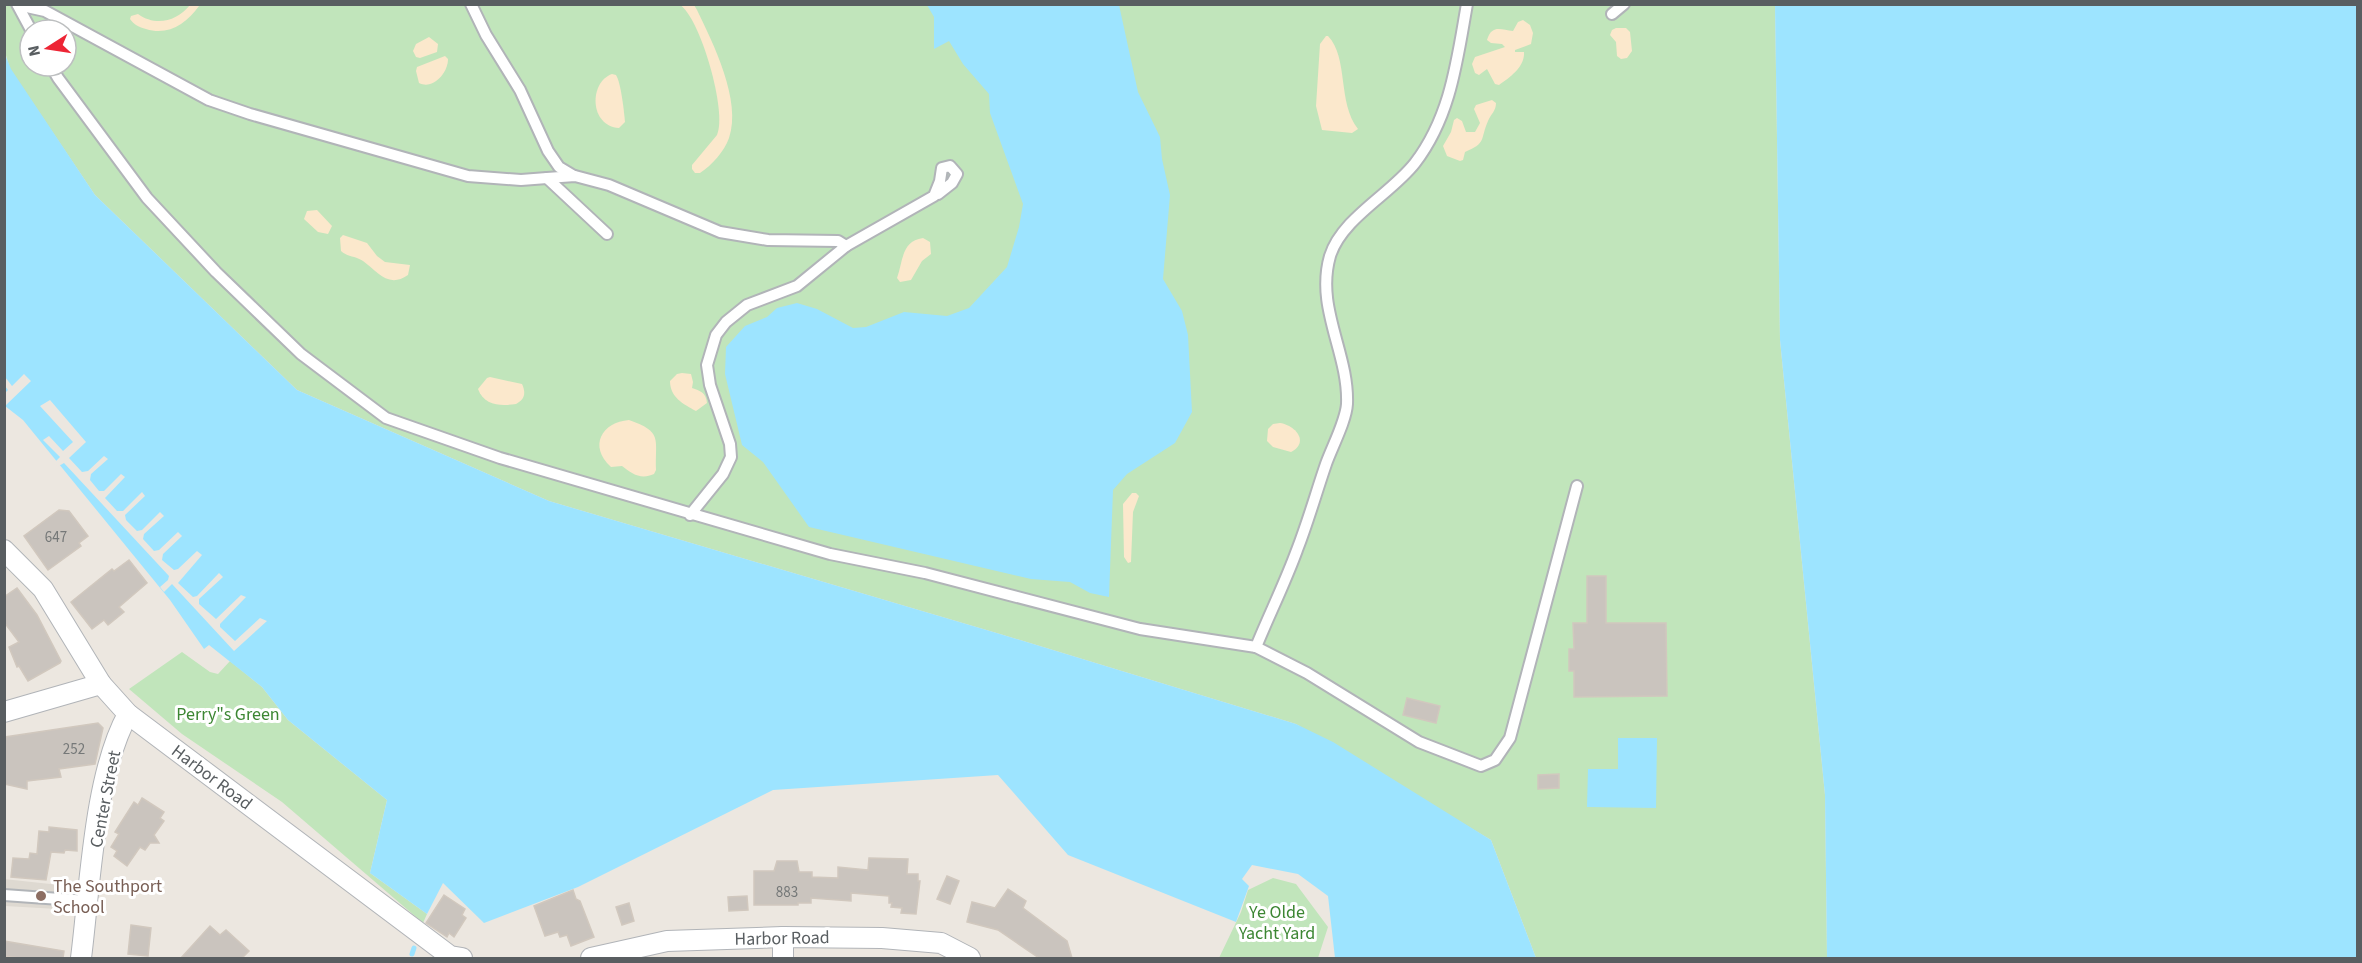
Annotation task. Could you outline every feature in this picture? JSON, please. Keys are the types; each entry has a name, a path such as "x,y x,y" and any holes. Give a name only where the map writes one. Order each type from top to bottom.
{"street":[{"name":"Harbor Road","path":"4,550 44,589 101,684 128,714 455,958"},
{"path":"4,712 101,684"},
{"name":"Center Street","path":"81,958 104,784 120,727 128,714"},
{"name":"Harbor Road","path":"591,958 667,942 783,937 882,938 941,943 970,958"},
{"path":"783,937 783,958"}],"lane":[{"path":"471,4 486,35 520,90 548,151 559,167 574,176 609,185 720,232 768,240 838,242 846,246"},
{"path":"1256,647 1298,550 1347,406 1346,370 1331,326 1326,299 1330,256 1339,238 1404,175 1428,144 1440,121 1452,88 1467,4"},
{"path":"1612,14 1624,4"},
{"path":"18,5 45,10 210,100 250,114 468,176 521,180 574,176"},
{"path":"58,78 147,198 216,272 301,354 386,418 500,458 830,554 925,573 1029,602 1140,629 1256,647 1307,673 1419,742 1481,766 1495,760 1510,738 1577,486"},
{"path":"690,515 723,474 731,457 730,444 710,385 707,365 716,335 726,322 747,305 796,286 846,246 934,196 942,168 950,166 957,174 951,183 938,194"},
{"path":"547,178 607,234"},
{"path":"4,895 88,901"}],"shaded area":[{"name":"The Southport School","path":"4,879 78,887 75,910 5,906"}],"green space":[{"path":"5,4 1775,5 1780,340 1825,795 1827,958 1536,958 1491,840 1296,724 549,501 297,390 95,195 10,69 5,52"},
{"name":"Perry\"s Green","path":"182,652 210,672 218,674 230,661 262,687 288,720 387,800 370,873 427,914 423,923 282,802 182,734 129,689"},
{"name":"Ye Olde Yacht Yard","path":"1273,878 1296,884 1328,927 1318,958 1219,958 1241,912 1248,890"}],"sand":[{"path":"190,5 199,6 182,23 169,30 146,29 137,26 130,19 131,16 138,14 152,20 166,20 179,15"},
{"path":"680,5 694,5 697,10 718,55 732,107 732,123 727,143 717,158 700,173 695,173 692,165 717,135 719,107 710,66 696,27"},
{"path":"1523,20 1530,25 1533,33 1531,44 1515,50 1515,52 1524,52 1522,62 1516,71 1499,85 1495,84 1487,69 1479,75 1475,73 1472,64 1475,57 1505,47 1487,40 1491,32 1497,29 1513,31 1518,22"},
{"path":"1616,28 1626,28 1630,32 1632,51 1627,58 1621,59 1617,56 1616,42 1610,35"},
{"path":"1326,36 1334,45 1339,56 1347,106 1358,129 1352,133 1322,130 1316,106 1320,44"},
{"path":"429,37 438,44 437,52 420,58 416,57 413,51 416,44"},
{"path":"445,56 448,59 443,75 429,84 419,83 417,67"},
{"path":"612,74 618,79 623,104 625,122 619,128 602,120 596,103 599,86"},
{"path":"1492,100 1496,103 1495,108 1480,143 1465,152 1463,160 1447,156 1443,146 1451,132 1454,120 1457,118 1462,121 1466,132 1475,132 1480,123 1474,109 1476,105"},
{"path":"317,210 332,226 328,234 318,232 304,219 307,211"},
{"path":"343,235 367,243 385,262 410,265 408,275 394,280 383,277 360,259 343,253 340,238"},
{"path":"923,238 930,242 931,254 922,261 911,280 900,282 897,278 904,253 910,243"},
{"path":"677,374 691,374 692,388 702,392 705,396 707,403 696,411 682,403 672,391 670,381"},
{"path":"490,377 522,384 523,398 516,404 505,405 494,404 484,399 478,389"},
{"path":"629,420 647,428 655,438 656,470 654,474 641,476 633,474 622,466 611,467 600,451 599,443 605,430 612,425"},
{"path":"1280,423 1295,430 1300,439 1297,448 1291,452 1273,447 1267,441 1268,429 1273,424"},
{"path":"1132,493 1139,496 1133,512 1131,562 1128,563 1124,557 1123,504"}],"water":[{"path":"927,5 1119,5 1138,92 1160,137 1170,195 1163,279 1182,311 1188,335 1192,412 1175,443 1127,474 1113,490 1109,597 1090,593 1070,582 1031,579 809,527 763,462 742,445 725,374 726,347 745,326 767,317 777,308 797,303 817,309 853,328 866,327 904,312 947,316 969,308 1007,267 1023,204 990,113 989,94 963,64 949,41 934,49 934,17"},
{"path":"1775,5 2357,5 2357,958 1827,958 1825,795 1780,340"},
{"path":"4,52 11,69 95,195 297,390 549,501 1296,724 1333,742 1491,840 1536,958 1335,958 1328,896 1298,874 1252,865 1242,879 1249,886 1236,922 1068,855 998,775 773,790 578,887 484,923 443,883 427,914 370,873 387,800 288,720 262,687 209,645 204,649 170,600 23,420 5,406"},
{"path":"1618,738 1657,738 1656,808 1587,807 1588,769 1618,769"}],"pier":[{"path":"24,374 31,381 5,406 5,393 8,390 5,386 5,377 12,386"},
{"path":"50,400 86,442 69,458 82,472 88,471 104,456 108,459 91,474 90,480 99,491 104,491 121,474 125,477 105,498 117,511 123,511 142,492 145,496 125,515 126,520 137,531 142,530 160,512 164,516 144,534 143,539 154,551 159,550 178,532 182,536 163,554 162,560 174,570 197,551 202,555 178,583 193,597 197,596 219,573 223,577 199,599 199,604 216,619 241,595 246,597 220,624 220,627 235,641 260,618 267,621 234,651 172,584 164,592 160,587 169,576 64,463 57,467 54,463 60,457 43,440 49,436 63,451 73,442 40,406"}],"building":[{"path":"59,510 69,511 88,536 79,543 81,546 48,570 24,536"},
{"path":"129,560 147,583 119,607 124,612 108,625 104,620 92,629 71,602 112,569 114,571"},
{"path":"1587,576 1606,576 1606,623 1666,623 1667,696 1574,697 1574,671 1569,671 1569,649 1574,649 1573,623 1587,623"},
{"path":"17,588 37,615 61,661 28,681 19,666 17,667 9,647 19,642 4,622 4,597"},
{"path":"1407,698 1440,706 1436,723 1403,715"},
{"path":"98,723 103,728 95,764 59,769 61,777 27,781 27,789 4,784 5,737"},
{"path":"1559,774 1559,788 1538,789 1538,775"},
{"path":"142,798 164,812 160,818 164,821 154,835 159,843 150,843 145,850 140,847 127,866 114,856 117,851 111,847 119,834 115,832 134,802 138,805"},
{"path":"49,827 77,830 77,851 51,852 46,880 11,877 13,858 29,859 30,853 37,854 39,831 49,832"},
{"path":"869,858 908,859 907,874 918,874 918,881 920,881 916,914 901,913 902,908 891,907 889,896 851,893 851,901 811,898 811,903 798,903 798,905 754,905 754,871 774,871 777,861 797,861 799,872 812,872 812,877 838,878 838,867 868,870"},
{"path":"947,876 959,881 950,904 937,899"},
{"path":"1008,889 1026,901 1023,908 1067,941 1072,958 1039,958 998,930 967,922 972,902 995,908"},
{"path":"573,890 576,899 580,901 594,937 571,946 567,935 560,937 558,932 545,936 534,906"},
{"path":"444,895 465,909 462,915 466,918 454,937 449,933 447,937 426,923"},
{"path":"747,896 748,910 729,911 728,897"},
{"path":"629,903 634,921 622,925 616,907"},
{"path":"131,925 151,928 148,956 128,954"},
{"path":"210,926 220,935 226,930 249,951 242,958 181,958"},
{"path":"4,941 64,951 63,958 4,956"}],"waterway":[{"path":"412,954 414,948"}],"place":[{"name":"The Southport School","path":"41,896"}]}
